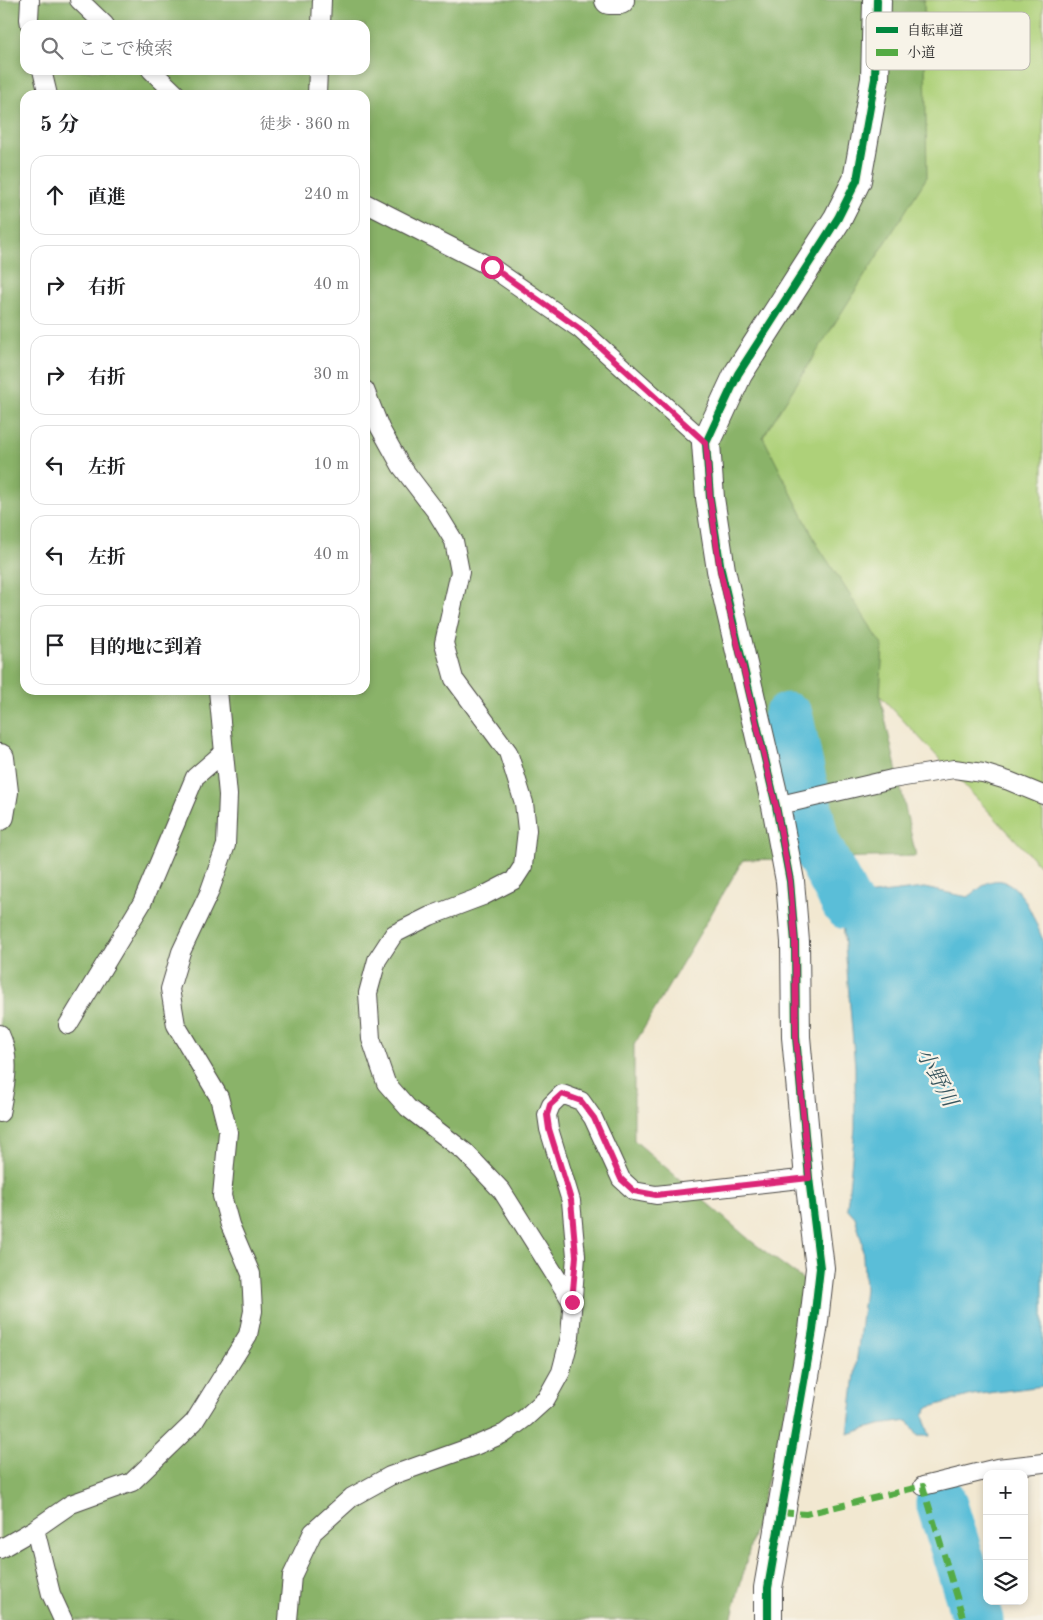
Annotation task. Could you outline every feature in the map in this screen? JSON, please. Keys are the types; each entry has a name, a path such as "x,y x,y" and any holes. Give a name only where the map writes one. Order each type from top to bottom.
{"street":[{"path":"609,0 620,0"},
{"path":"768,1620 768,1588 813,1330 820,1268 809,1178 796,1038 795,942 790,881 776,806 720,570 710,498 706,443 738,374 838,218 857,180 875,70"},
{"path":"0,758 4,792 0,816"}],"lane":[{"path":"29,20 30,0"},
{"path":"79,0 100,20"},
{"path":"321,20 322,0"},
{"path":"43,75 47,90"},
{"path":"156,75 172,90"},
{"path":"317,90 318,75"},
{"path":"370,205 500,272 580,329 706,443"},
{"path":"370,403 380,428 401,466 437,513 454,540 460,572 444,642 454,679 508,752 524,802 527,830 523,866 514,880 483,896 430,916 394,934 377,960 368,993 371,1039 386,1082 408,1108 465,1152 502,1191 572,1302"},
{"path":"0,1549 35,1529 71,1504 132,1482 194,1422 248,1334 253,1311 251,1274 230,1225 222,1196 228,1132 219,1097 176,1025 170,989 181,952 209,893 226,845 228,795 218,695"},
{"path":"68,1025 142,903 195,777 224,752"},
{"path":"776,806 892,779 954,769 983,773 1009,780 1043,795"},
{"path":"0,1034 3,1039 7,1073 0,1112"},
{"path":"288,1620 292,1576 313,1532 352,1497 390,1476 478,1445 505,1433 546,1399 561,1372 570,1338 576,1256 571,1200 549,1129 547,1115 550,1105 562,1094 581,1101 594,1118 621,1179 634,1191 656,1195 809,1178"},
{"path":"923,1486 997,1468 1043,1462"},
{"path":"35,1529 51,1594 63,1620"}],"green space":[{"path":"0,0 924,0 924,12 866,12 866,70 925,70 927,177 763,437 818,546 883,646 880,696 916,856 743,860 634,1045 634,1140 751,1241 817,1290 731,1620 0,1620"},
{"path":"907,0 1043,0 1043,869 807,618 763,437 868,261 897,70 1030,70 1030,12 905,12"}],"water":[{"path":"819,839 844,886 856,896 924,888 968,897 987,883 998,881 1008,883 1024,899 1043,940 1043,1386 972,1395 927,1408 923,1416 930,1436 918,1436 908,1421 879,1425 848,1434 865,1289 862,1242 855,1217 847,1208 855,1128 855,1067 842,910 808,846"}],"waterway":[{"name":"小野川","path":"788,718 814,842 847,904"},
{"name":"小野川","path":"941,1502 978,1620"}],"marked path":[{"path":"781,1512 806,1514 923,1486 964,1620"}],"cycle path":[{"path":"877,0 877,12"},
{"path":"768,1620 768,1588 813,1330 820,1268 809,1178 796,1037 795,942 790,881 776,806 721,570 710,498 706,443 738,374 838,218 857,180 875,70"}],"route":[{"path":"492,267 580,329 706,443 710,498 720,570 776,806 790,881 795,942 796,1038 809,1178 656,1195 634,1191 621,1179 594,1118 581,1101 562,1094 550,1105 547,1115 549,1129 571,1200 576,1256 572,1302"}]}
